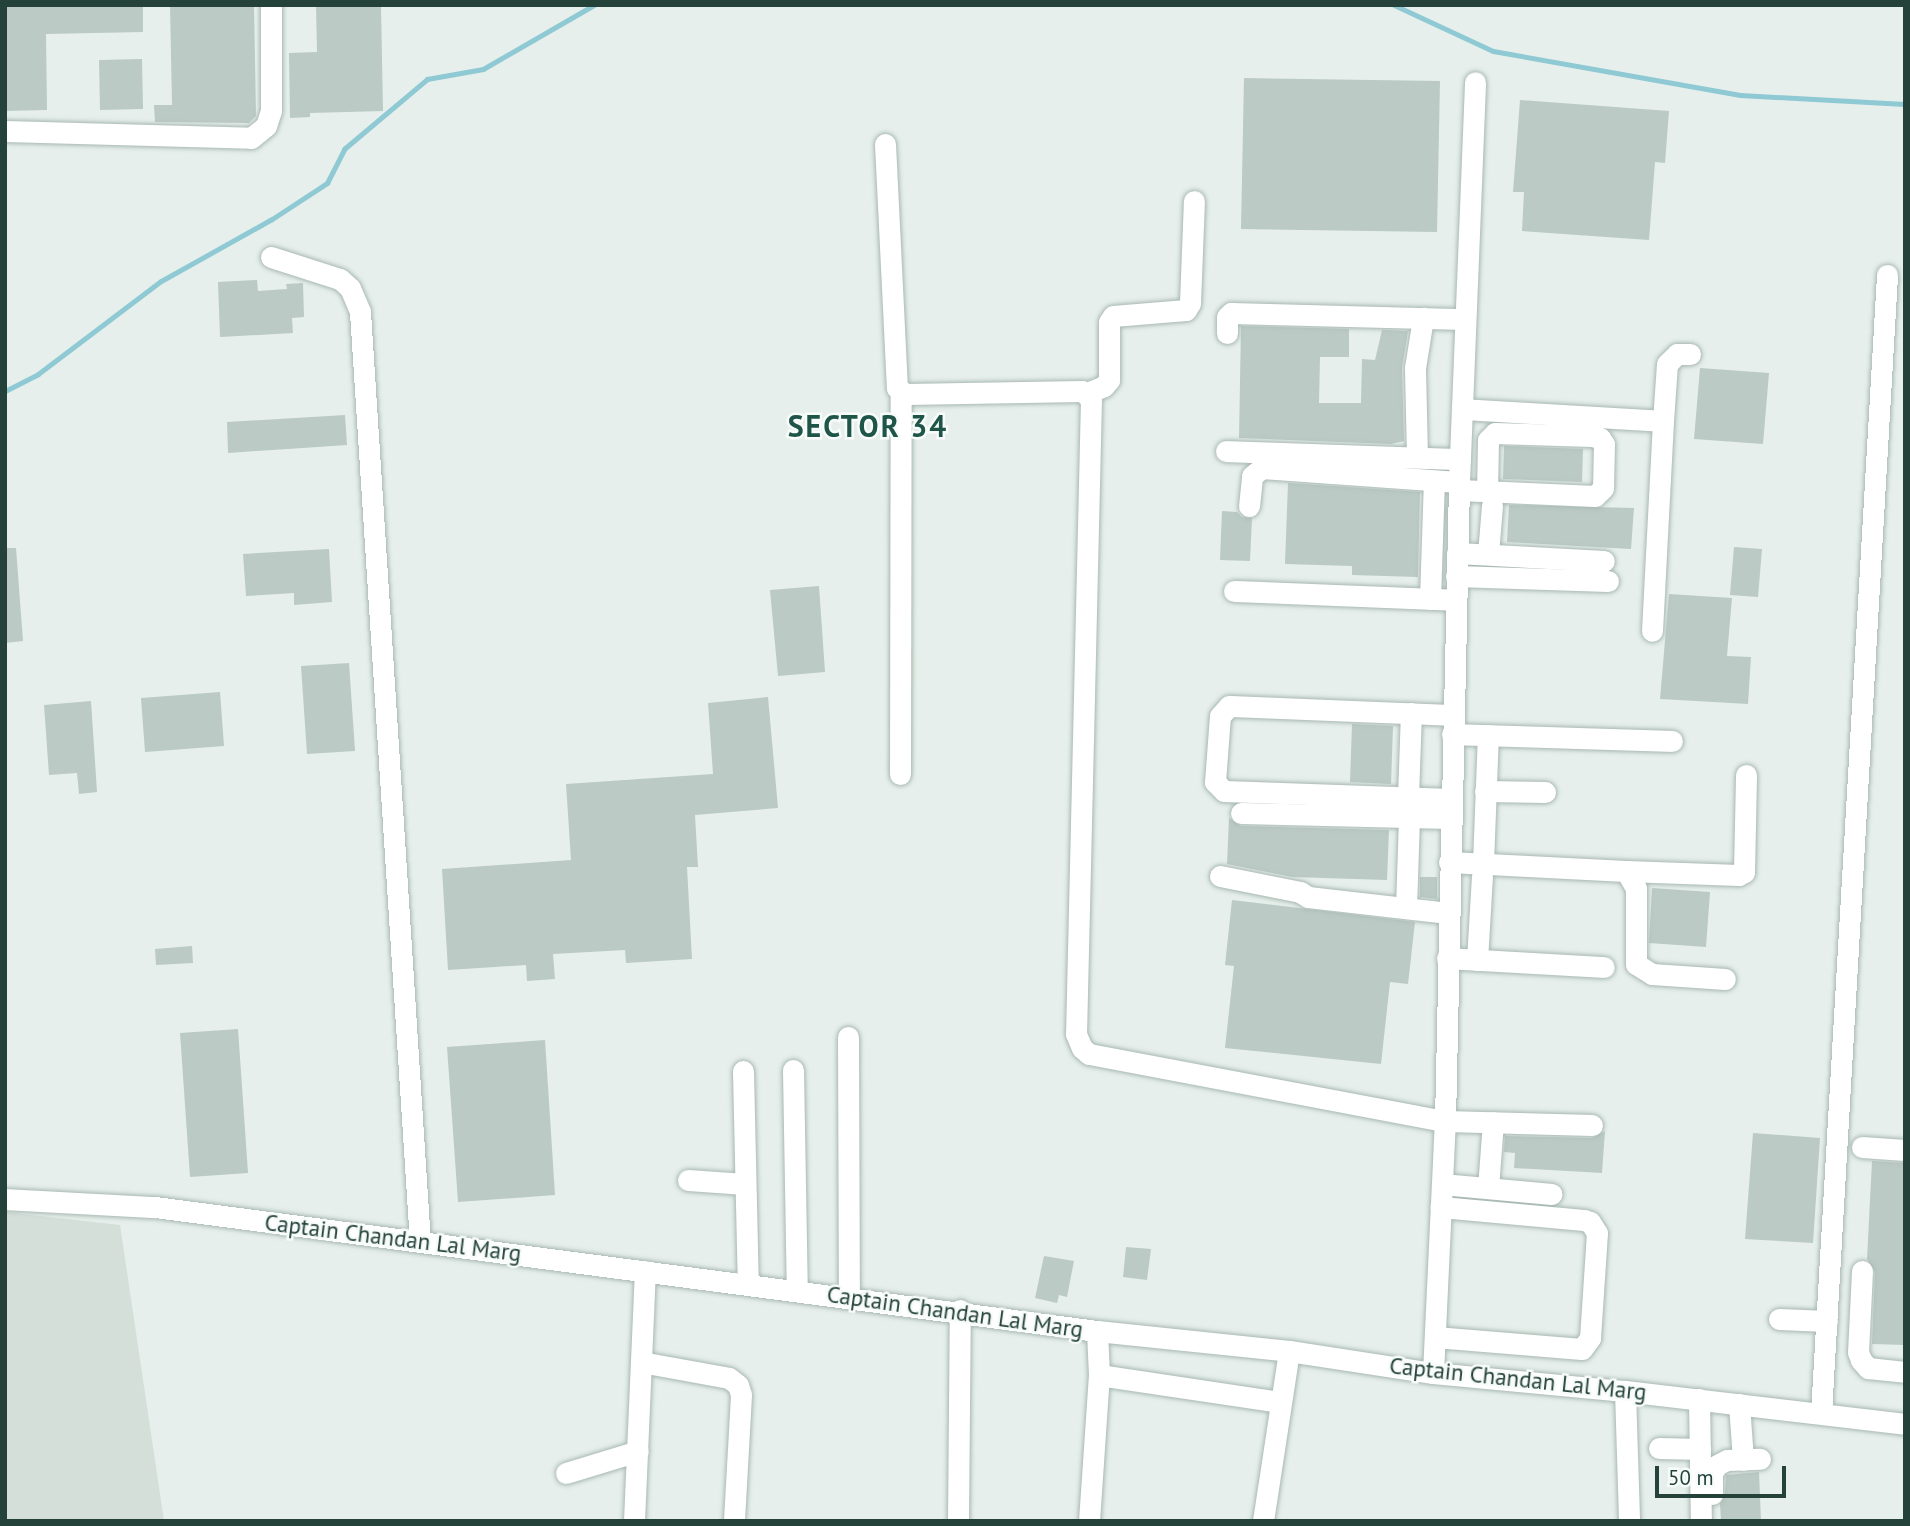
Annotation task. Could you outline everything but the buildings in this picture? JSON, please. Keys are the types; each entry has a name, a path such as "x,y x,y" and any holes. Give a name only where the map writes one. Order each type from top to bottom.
{"street":[{"path":"5,131 251,138 266,126 271,111 271,5"},
{"path":"1433,1373 1445,1121 1456,576 1475,82"},
{"path":"885,144 895,380 901,392 900,774"},
{"path":"901,392 1087,393 1104,386 1109,380 1110,322 1113,316 1186,310 1190,303 1194,201"},
{"path":"271,257 340,279 350,288 360,312 419,1242"},
{"path":"1821,1413 1887,275"},
{"path":"1227,333 1227,317 1231,313 1465,319"},
{"path":"1417,457 1414,382 1423,318"},
{"path":"1651,631 1667,364 1677,354 1690,354"},
{"path":"1087,393 1092,409 1076,1034 1078,1042 1089,1055 1445,1121 1592,1125"},
{"path":"1462,409 1663,421"},
{"path":"1249,506 1252,476 1262,468 1434,481 1459,486 1489,498 1595,496 1603,488 1604,444 1600,438 1495,433 1488,440 1489,498 1488,554"},
{"path":"1226,451 1460,459"},
{"path":"1430,599 1434,481"},
{"path":"1456,576 1606,571 1488,554 1457,553"},
{"path":"1234,591 1456,600"},
{"path":"1408,807 1224,791 1215,782 1220,716 1229,706 1411,713 1488,735 1672,741"},
{"path":"1406,908 1411,713"},
{"path":"1477,960 1488,735"},
{"path":"1449,868 1739,875 1744,872 1746,775"},
{"path":"1485,791 1545,792"},
{"path":"1241,813 1450,808"},
{"path":"1482,869 1517,878"},
{"path":"1626,871 1636,888 1636,964 1651,974 1725,979"},
{"path":"1220,876 1300,892 1308,897 1448,913"},
{"path":"1447,958 1604,967"},
{"path":"848,1037 849,1297"},
{"path":"793,1070 797,1291"},
{"path":"743,1071 748,1284"},
{"path":"1488,1188 1493,1122"},
{"path":"1862,1147 1905,1150"},
{"path":"688,1180 745,1184"},
{"path":"1442,1184 1552,1194"},
{"name":"Captain Chandan Lal Marg","path":"5,1199 155,1207 960,1310 1097,1331 1289,1351 1433,1373 1626,1391 1905,1424"},
{"path":"1435,1337 1582,1349 1590,1338 1597,1233 1590,1223 1584,1220 1441,1207"},
{"path":"1862,1270 1858,1352 1861,1360 1868,1368 1905,1372"},
{"path":"634,1521 645,1271"},
{"path":"958,1521 960,1310"},
{"path":"1779,1319 1827,1321"},
{"path":"1089,1521 1099,1375 1097,1331"},
{"path":"1262,1521 1289,1351"},
{"path":"641,1362 729,1378 738,1385 741,1395 734,1521"},
{"path":"1099,1375 1279,1402"},
{"path":"1626,1391 1629,1521"},
{"path":"1699,1399 1701,1521"},
{"path":"1713,1521 1712,1473 1717,1465 1727,1460 1751,1459 1739,1404"},
{"path":"1659,1448 1700,1450"},
{"path":"566,1473 638,1451"}],"shaded area":[{"path":"5,1212 120,1225 164,1521 5,1521"}],"waterway":[{"path":"5,391 38,374 161,281 272,219 327,183 344,149 427,79 483,69 594,5"},
{"path":"1394,5 1493,51 1740,95 1905,104"}],"district":[{"name":"SECTOR 34","path":"868,426"}]}
